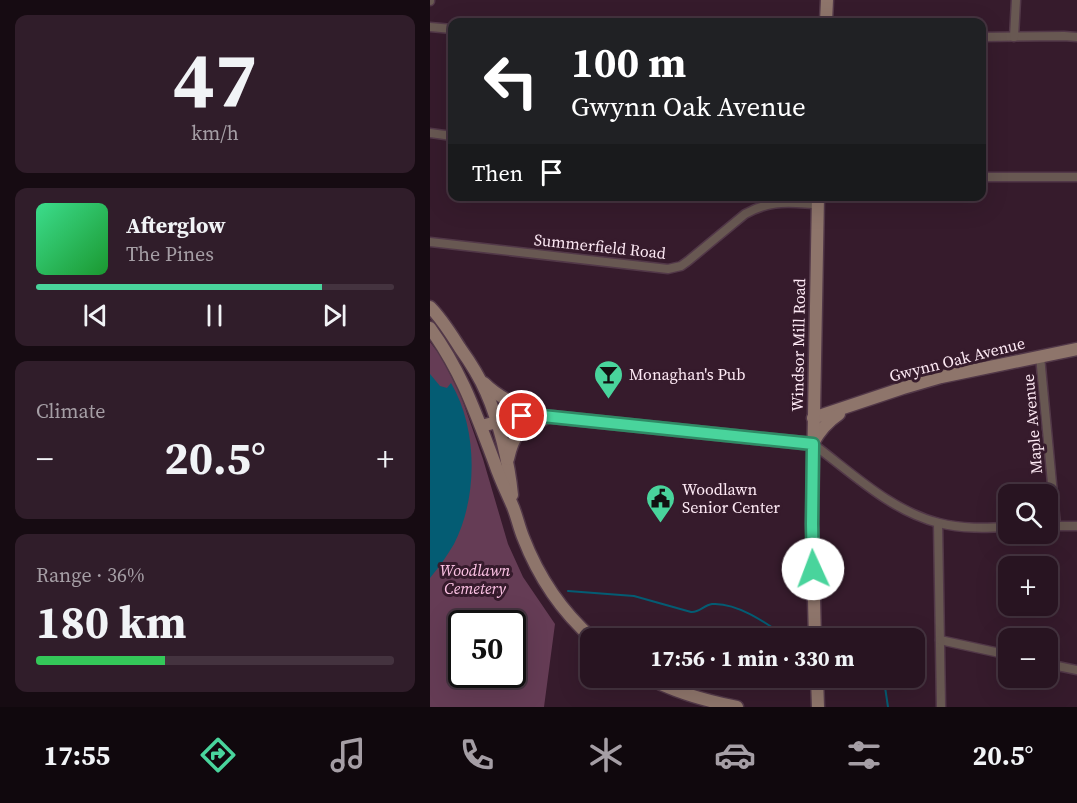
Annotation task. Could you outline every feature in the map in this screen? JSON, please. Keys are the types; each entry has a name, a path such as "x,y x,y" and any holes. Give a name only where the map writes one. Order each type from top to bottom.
{"main road":[{"path":"826,18 827,0"},
{"name":"Windsor Mill Road","path":"815,628 812,524 818,201"},
{"path":"430,307 454,338 487,394 508,464 513,508"},
{"path":"430,328 457,368 533,561 549,588 581,628"},
{"name":"Gwynn Oak Avenue","path":"813,418 941,377 1076,349"},
{"path":"480,380 502,398 515,405 549,417"},
{"path":"483,430 522,416 533,415 813,444 821,429 850,407"},
{"path":"508,464 511,446 520,431 549,417"},
{"path":"671,688 699,698 737,707"},
{"path":"817,688 818,707"}],"street":[{"path":"1014,37 1016,0"},
{"path":"430,27 448,29"},
{"path":"986,37 1076,37"},
{"path":"430,133 448,135"},
{"path":"986,177 1076,177"},
{"name":"Summerfield Road","path":"430,242 674,268 688,261 745,214 756,208 765,204 804,201"},
{"name":"Maple Avenue","path":"1040,356 1049,484"},
{"path":"813,444 890,501 906,510 938,523 974,528 998,527"},
{"path":"938,523 941,707"},
{"path":"1058,526 1076,526"},
{"path":"940,640 998,653"},
{"path":"1058,666 1076,670"}],"green space":[{"name":"Woodlawn Cemetery","path":"430,342 440,355 460,393 483,459 508,544 523,577 555,624 544,707 430,707"}],"water":[{"path":"430,374 440,386 447,388 451,383 460,401 466,421 472,463 471,485 462,525 454,544 430,578"}],"waterway":[{"path":"568,591 634,596 691,612 712,604 722,604 743,611 773,628"},
{"path":"885,688 888,707"}],"place":[{"name":"Monaghan's Pub","path":"608,400"},
{"name":"Woodlawn Senior Center","path":"661,524"}],"route":[{"path":"522,416 533,415 813,444 813,569"}]}
